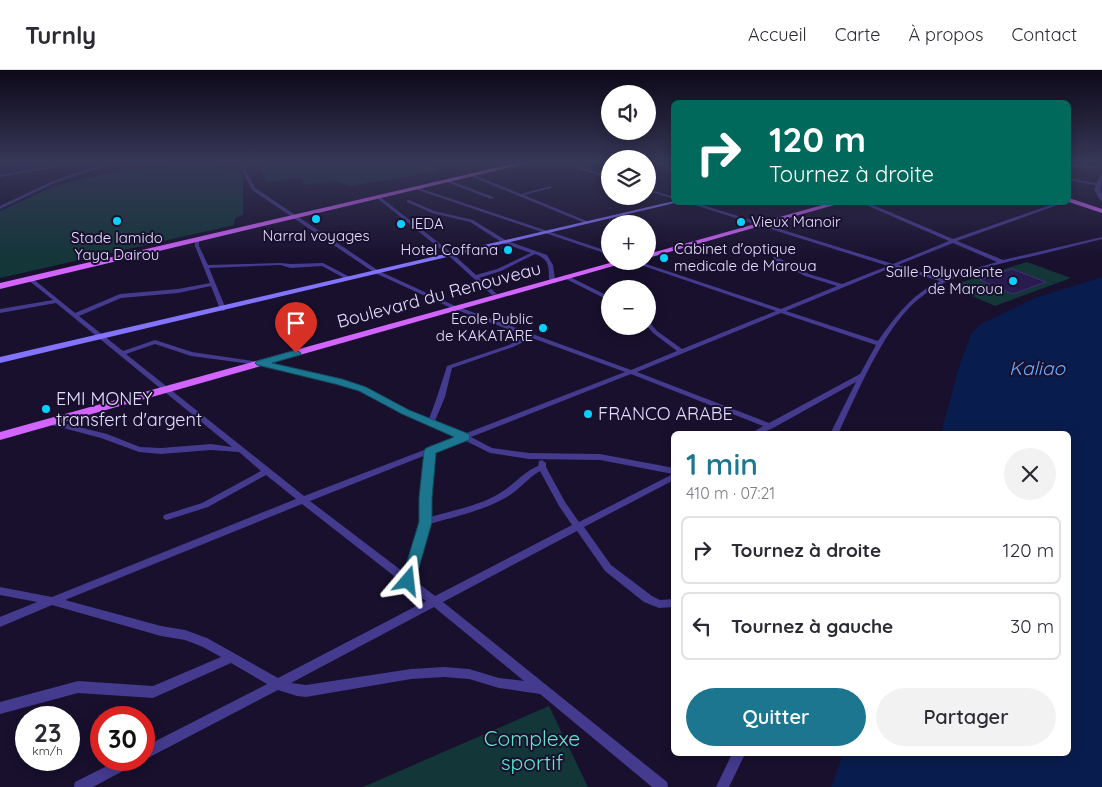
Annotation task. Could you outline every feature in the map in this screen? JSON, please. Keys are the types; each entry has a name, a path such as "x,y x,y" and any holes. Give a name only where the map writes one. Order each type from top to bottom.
{"main road":[{"path":"0,286 389,194"},
{"path":"1071,202 1102,211"},
{"path":"0,360 671,203"},
{"path":"758,224 821,205"},
{"path":"656,252 831,205"},
{"name":"Boulevard du Renouveau","path":"454,307 494,294 601,265"},
{"name":"Boulevard du Renouveau","path":"0,436 256,362 601,269"},
{"name":"Boulevard du Renouveau","path":"0,431 164,388"}],"street":[{"path":"0,208 28,194"},
{"path":"261,194 377,272 454,307 631,372 770,426"},
{"path":"435,194 601,251"},
{"path":"483,194 492,198"},
{"path":"521,195 587,222"},
{"path":"378,197 451,255 494,294"},
{"path":"408,201 433,212 471,220 505,242 536,252 548,260 552,279"},
{"path":"697,205 944,281"},
{"path":"868,205 1002,262"},
{"path":"0,622 303,500 631,372 953,241 1056,205"},
{"path":"836,431 880,344 910,304 923,293 944,281 1002,262 1102,238"},
{"path":"196,240 223,309"},
{"path":"476,277 505,267 536,252"},
{"path":"775,258 807,274 842,286"},
{"path":"206,267 320,264 348,278"},
{"path":"655,270 880,344"},
{"path":"30,278 240,450 434,601 662,787"},
{"path":"568,278 601,295"},
{"path":"75,315 120,296 178,291 213,284"},
{"path":"0,311 58,301"},
{"path":"656,331 681,352"},
{"path":"431,422 441,397 449,367 511,346 532,335"},
{"path":"122,353 155,342 191,354 256,362 338,381 362,389 406,412 490,450 522,456 600,457 671,470"},
{"path":"760,431 864,374"},
{"path":"51,422 104,436 139,449 160,451 211,448 240,450"},
{"path":"408,581 426,522 425,498 430,451"},
{"path":"544,456 542,467 577,526 594,546 602,561 616,576 648,599 659,604 671,603"},
{"path":"426,522 497,499 511,490 530,472 542,467"},
{"path":"167,517 205,505 267,471"},
{"path":"155,748 671,478"},
{"path":"0,591 52,601 161,631 185,635 207,643 278,684 297,690 306,691 411,674 444,672 469,674 500,683 542,689"},
{"path":"0,708 78,687 153,692 232,657"},
{"path":"722,787 738,756"},
{"path":"80,787 111,771"}],"green space":[{"name":"Stade lamido Yaya Dairou","path":"36,194 243,194 243,215 235,218 234,225 0,278 0,211"},
{"path":"1027,262 1071,278 995,306 949,286"},
{"name":"Complexe sportif","path":"549,706 588,787 363,787"}],"water":[{"name":"Kaliao","path":"1102,277 1102,787 831,787 842,756 1071,756 1071,431 942,431 958,370 971,334 981,324 1035,298"}],"building":[{"name":"Salle Polyvalente de Maroua","path":"1012,269 1046,282 1013,294 980,280"}],"place":[{"name":"Narral voyages","path":"316,219"},
{"name":"Stade lamido Yaya Dairou","path":"117,221"},
{"name":"Vieux Manoir","path":"741,222"},
{"name":"IEDA","path":"401,224"},
{"name":"Hotel Coffana","path":"508,250"},
{"name":"Cabinet d'optique medicale de Maroua","path":"664,258"},
{"name":"Salle Polyvalente de Maroua","path":"1013,281"},
{"name":"Ecole Public de KAKATARE","path":"543,328"},
{"name":"EMI MONEY transfert d'argent","path":"46,409"},
{"name":"FRANCO ARABE","path":"588,414"}],"route":[{"path":"296,353 260,363 338,381 362,389 412,415 423,418 464,437 430,451 425,498 426,522 408,581"}]}
